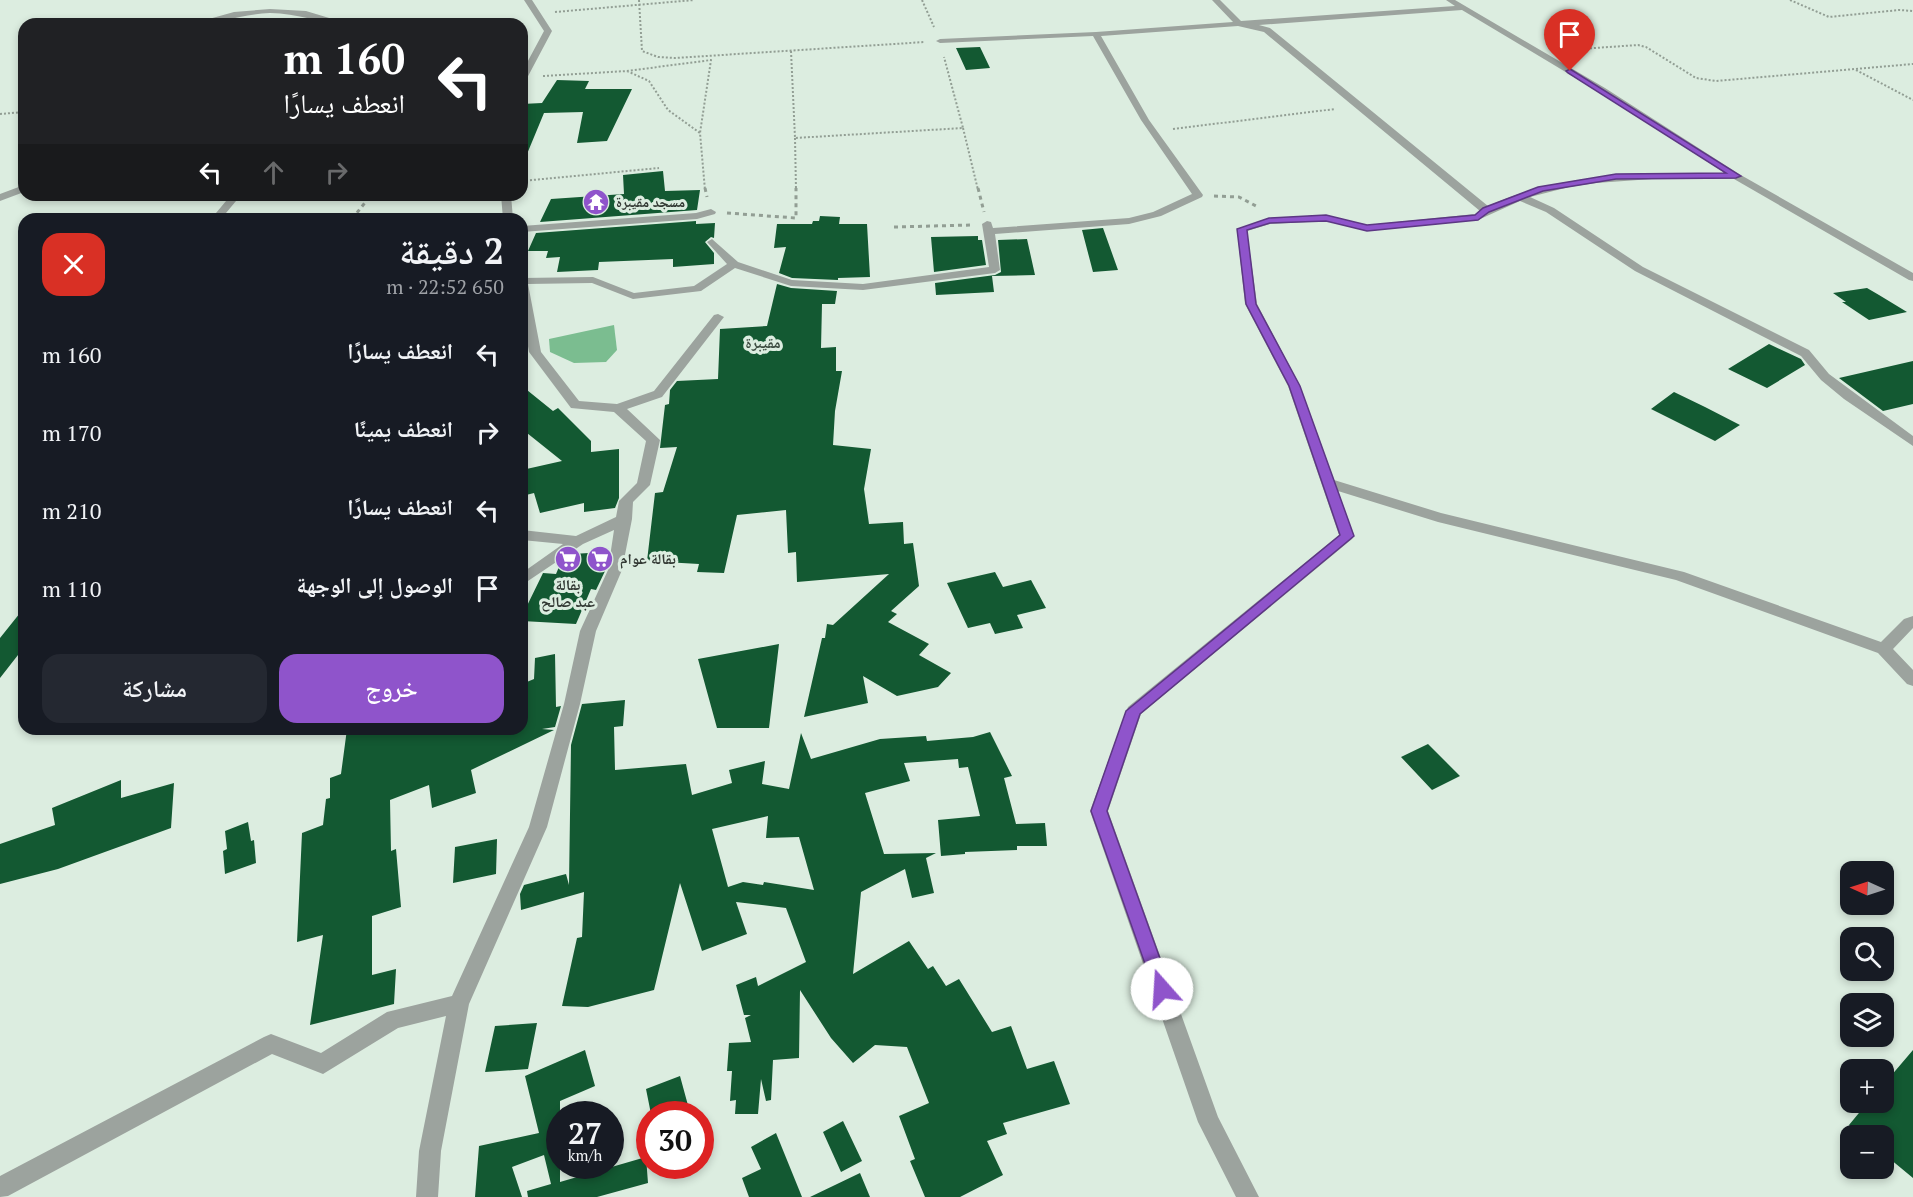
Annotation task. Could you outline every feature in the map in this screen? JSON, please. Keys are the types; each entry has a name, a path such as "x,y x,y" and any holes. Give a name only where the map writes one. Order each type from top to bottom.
{"street":[{"path":"528,0 548,31 528,69"},
{"path":"1216,0 1239,24 1267,30 1486,210"},
{"path":"1450,0 1602,90 1736,176 1913,278"},
{"path":"940,41 1096,34 1461,8"},
{"path":"219,18 282,9 302,11 325,18"},
{"path":"712,242 734,264 791,283 863,287 910,279 991,272 996,267 988,228 1129,221 1157,214 1198,195 1153,131 1096,34"},
{"path":"1248,1197 1209,1122 1099,811 1134,711 1347,536 1294,386 1251,304 1242,229 1269,221 1326,218 1367,228 1478,217 1486,210 1541,189 1616,176 1736,176"},
{"path":"0,198 18,190"},
{"path":"1520,197 1550,210 1639,269 1805,353 1833,383 1913,442"},
{"path":"221,213 231,201"},
{"path":"528,229 697,216 711,212"},
{"path":"528,282 593,280 633,296 697,289 734,264"},
{"path":"528,314 535,352 575,405 618,408 658,394 718,317"},
{"path":"427,1197 430,1151 459,1004 538,827 572,704 588,632 615,570 625,519 626,501 643,485 653,440 618,408"},
{"path":"1328,483 1438,517 1680,576 1884,649 1913,680"},
{"path":"528,576 578,541 625,519"},
{"path":"528,536 578,541"},
{"path":"1884,649 1909,623 1913,622"},
{"path":"0,1188 271,1044 323,1064 394,1019 459,1004"}],"path":[{"path":"536,13 584,10 639,2 694,0"},
{"path":"894,227 988,228 940,41 922,0"},
{"path":"1790,0 1829,17 1899,10 1913,11"},
{"path":"639,2 642,51 658,57 940,41"},
{"path":"1538,53 1638,45 1646,47 1696,78 1716,81 1913,64"},
{"path":"528,78 627,71 711,60 700,133 704,184 711,212 796,218 791,51"},
{"path":"1855,70 1913,100"},
{"path":"627,71 649,81 668,110 700,133"},
{"path":"1153,131 1356,105"},
{"path":"0,114 18,112"},
{"path":"795,138 963,128"},
{"path":"528,180 659,168"},
{"path":"1198,195 1239,197 1261,209 1269,221"},
{"path":"357,213 366,201"}],"shaded area":[{"path":"614,325 617,350 606,362 574,363 550,352 549,339"}],"building":[{"path":"980,47 990,68 966,70 956,48"},
{"path":"557,80 589,81 585,89 632,89 607,141 577,143 583,112 544,113 528,152 528,104 542,103"},
{"path":"663,171 665,191 700,190 697,210 540,222 551,199 624,194 623,175"},
{"path":"820,216 840,217 839,224 867,224 870,277 838,278 838,280 792,278 779,273 786,247 774,248 777,224 812,224 813,221 819,221"},
{"path":"696,221 696,224 715,223 714,238 711,237 705,242 714,253 714,264 673,267 673,259 599,262 598,270 557,272 560,257 546,258 548,251 528,251 536,233"},
{"path":"1103,228 1118,270 1093,272 1082,230"},
{"path":"978,236 978,240 982,240 986,265 934,272 931,237"},
{"path":"1027,239 1035,275 992,276 994,292 936,295 935,283 995,275 1001,272 998,240"},
{"path":"777,284 791,288 837,291 835,304 822,304 821,348 836,347 836,371 842,371 835,411 833,445 871,449 864,489 869,524 903,522 904,544 913,543 919,586 891,611 897,614 888,622 929,644 919,655 951,673 938,687 897,696 863,676 868,703 804,717 827,624 833,625 889,574 797,582 796,552 788,553 786,510 737,515 724,573 697,572 699,564 647,561 655,493 663,492 677,447 660,448 665,405 669,404 670,390 677,381 718,379 720,329 767,326"},
{"path":"1867,288 1907,312 1869,320 1842,302 1846,302 1833,293"},
{"path":"1769,344 1801,359 1805,365 1767,388 1728,369"},
{"path":"1913,361 1913,404 1883,411 1839,378"},
{"path":"528,391 553,411 558,408 591,441 591,452 619,449 619,498 615,508 584,512 584,503 540,513 534,493 528,494 528,469 562,461 528,434"},
{"path":"1674,392 1740,425 1715,441 1651,409"},
{"path":"572,554 608,554 606,569 596,590 591,589 576,624 528,621 528,604 543,573 556,574 561,562"},
{"path":"995,572 1003,587 1031,580 1046,608 1017,615 1023,628 995,634 990,623 968,628 947,583"},
{"path":"18,616 18,655 0,678 0,638"},
{"path":"779,644 769,728 717,728 698,659"},
{"path":"555,654 556,707 561,706 555,727 542,729 554,730 471,770 476,793 432,808 429,785 390,800 391,851 396,849 401,907 372,916 372,975 396,969 394,1004 310,1025 323,935 297,942 302,833 323,825 326,799 330,798 330,778 341,774 346,735 528,735 528,682 534,679 535,658"},
{"path":"625,700 623,726 614,727 615,770 686,764 692,795 732,783 729,770 765,761 762,784 789,789 801,733 811,759 880,739 926,736 927,741 973,737 990,732 1012,776 1004,778 1016,824 1045,823 1047,846 1017,846 1017,850 965,852 965,854 941,856 938,820 980,816 968,767 959,768 958,759 904,763 910,781 865,793 884,854 936,853 926,858 934,893 912,898 905,869 861,892 853,974 909,941 928,969 933,966 946,986 959,979 992,1032 1011,1026 1027,1069 1054,1061 1070,1104 1003,1123 1007,1134 987,1141 1003,1175 960,1197 925,1197 910,1161 915,1159 899,1116 929,1103 907,1047 875,1045 853,1063 831,1038 800,990 799,1058 773,1060 771,1100 766,1101 761,1079 758,1114 735,1114 736,1100 730,1101 732,1071 727,1071 729,1043 751,1042 745,1018 751,1015 744,1015 736,985 756,977 758,986 806,962 786,908 736,902 747,934 702,951 680,883 654,990 588,1007 562,1006 577,938 582,937 584,892 521,910 520,894 524,885 566,874 569,885 571,745 582,704","holes":["768,816 766,838 799,837 814,890 764,882 763,885 743,882 728,887 712,829"]},
{"path":"1428,744 1460,776 1432,790 1401,757"},
{"path":"121,780 121,798 174,783 171,828 58,869 0,884 0,844 55,825 52,808"},
{"path":"248,822 251,841 254,840 256,863 225,874 223,851 227,849 225,831"},
{"path":"497,839 496,874 453,883 455,847"},
{"path":"537,1023 528,1069 485,1072 495,1026"},
{"path":"585,1050 595,1086 560,1101 546,1101 546,1163 544,1155 512,1167 522,1197 475,1197 479,1146 539,1133 525,1076"},
{"path":"1913,1050 1913,1178 1894,1162 1894,1125 1849,1125 1859,1113 1894,1113 1894,1072"},
{"path":"680,1076 687,1101 648,1101 646,1089"},
{"path":"843,1121 862,1161 841,1172 823,1132"},
{"path":"776,1133 802,1197 749,1197 742,1178 761,1169 751,1147"},
{"path":"636,1160 636,1179 648,1179 648,1183 597,1197 528,1197 527,1191 551,1184 550,1179 560,1179 560,1182 570,1179 624,1179 624,1163"},
{"path":"860,1173 870,1197 810,1197"}],"place":[{"name":"مسجد مقيبرة","path":"596,202"},
{"name":"بقالة عبد صالح","path":"568,559"},
{"name":"بقالة عوام","path":"600,559"}],"district":[{"name":"مقيبرة","path":"763,343"}],"route":[{"path":"1162,989 1099,811 1134,711 1347,536 1294,386 1251,304 1242,229 1269,221 1326,218 1367,228 1478,217 1486,210 1541,189 1616,176 1736,176 1570,71"}]}
